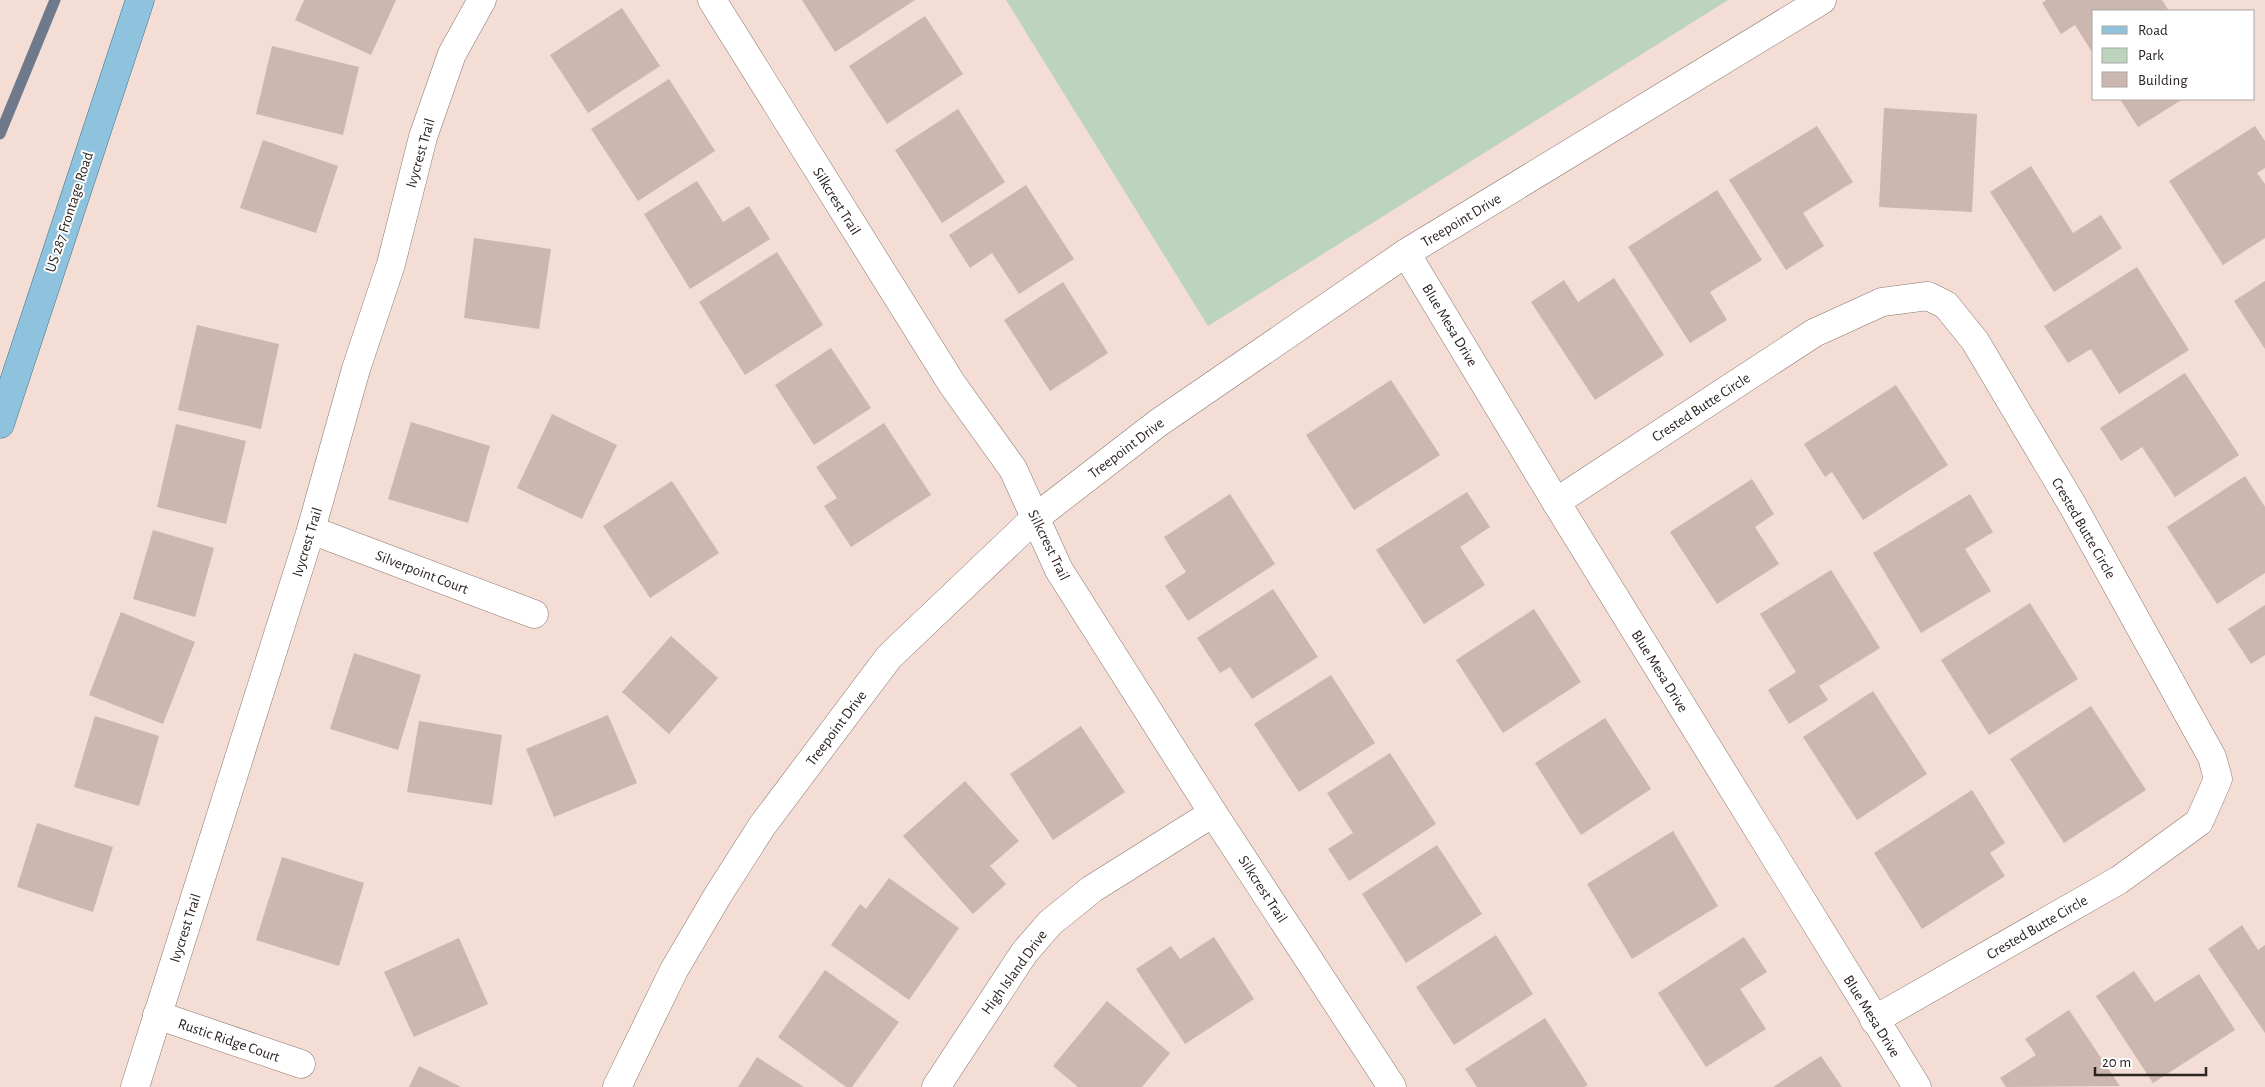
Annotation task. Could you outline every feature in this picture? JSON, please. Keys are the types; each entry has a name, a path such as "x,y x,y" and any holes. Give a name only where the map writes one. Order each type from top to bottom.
{"main road":[{"name":"US 287 Frontage Road","path":"0,424 140,0"}],"street":[{"name":"Ivycrest Trail","path":"135,1087 311,530 356,370 391,264 423,137 452,54 482,0"},
{"name":"Silkcrest Trail","path":"712,0 952,384 1013,469 1059,570 1213,812 1392,1087"},
{"name":"Treepoint Drive","path":"617,1087 674,970 718,895 762,826 889,657 1035,518 1158,423 1406,253 1822,0"},
{"name":"Blue Mesa Drive","path":"1406,253 1556,502 1917,1087"},
{"name":"Crested Butte Circle","path":"1556,502 1814,333 1882,302 1928,296 1946,305 1975,341 2073,506 2212,757 2218,779 2198,822 2119,880 1874,1020"},
{"name":"Silverpoint Court","path":"311,530 534,614"},
{"name":"High Island Drive","path":"936,1087 1024,953 1050,924 1092,889 1213,812"},
{"name":"Rustic Ridge Court","path":"157,1015 301,1064"}],"green space":[{"path":"1006,0 1728,0 1208,326"}],"building":[{"path":"304,0 396,0 371,55 295,20"},
{"path":"802,0 915,0 835,52"},
{"path":"2046,0 2162,0 2168,10 2092,10 2092,52 2075,25 2061,34 2042,3"},
{"path":"622,8 660,66 588,113 550,55"},
{"path":"925,16 963,74 887,124 849,66"},
{"path":"272,46 359,67 343,135 256,114"},
{"path":"669,79 715,151 638,201 591,129"},
{"path":"2121,100 2181,100 2138,127"},
{"path":"1884,108 1977,114 1972,212 1879,207"},
{"path":"958,109 1005,182 942,223 895,150"},
{"path":"1817,126 1853,182 1803,213 1824,246 1786,270 1729,180"},
{"path":"2255,126 2265,141 2265,168 2257,173 2265,184 2265,238 2223,265 2169,181"},
{"path":"263,140 338,166 316,233 240,208"},
{"path":"2031,166 2073,233 2101,215 2122,248 2054,292 1990,192"},
{"path":"697,181 723,222 749,206 770,239 690,289 644,214"},
{"path":"1026,185 1074,259 1019,294 992,253 970,268 949,235"},
{"path":"1717,190 1762,260 1710,292 1727,320 1690,343 1628,247"},
{"path":"474,238 551,249 539,329 464,318"},
{"path":"777,252 823,325 745,375 699,302"},
{"path":"2137,267 2189,350 2119,394 2091,349 2068,363 2044,326"},
{"path":"1614,278 1664,355 1595,400 1531,302 1564,280 1578,302"},
{"path":"2265,281 2265,349 2234,301"},
{"path":"1063,282 1108,353 1050,391 1004,320"},
{"path":"197,325 279,344 261,429 178,410"},
{"path":"831,348 871,408 814,445 775,385"},
{"path":"2185,373 2239,455 2175,497 2142,447 2121,461 2100,428"},
{"path":"1391,380 1440,455 1354,510 1306,435"},
{"path":"1896,385 1948,465 1863,520 1832,472 1825,477 1804,444"},
{"path":"552,414 617,445 582,519 517,488"},
{"path":"411,422 490,446 468,523 388,499"},
{"path":"884,423 931,495 851,547 824,506 837,498 816,467"},
{"path":"176,424 246,441 226,524 157,507"},
{"path":"2245,476 2265,507 2265,573 2217,604 2167,527"},
{"path":"1752,479 1774,514 1755,527 1779,564 1717,604 1670,532"},
{"path":"672,481 719,553 650,598 603,526"},
{"path":"1467,492 1490,527 1460,547 1485,585 1424,624 1376,550"},
{"path":"1230,494 1275,564 1188,621 1165,586 1186,572 1164,537"},
{"path":"1970,494 1993,532 1965,549 1991,591 1921,633 1873,553"},
{"path":"153,530 214,548 195,617 133,599"},
{"path":"1831,570 1880,648 1819,686 1828,700 1789,724 1768,690 1796,672 1760,614"},
{"path":"1273,589 1318,657 1252,699 1230,667 1220,673 1197,638"},
{"path":"2030,603 2078,679 1989,735 1941,660"},
{"path":"2265,605 2265,655 2251,664 2228,629"},
{"path":"1534,609 1581,682 1503,733 1456,660"},
{"path":"121,612 195,642 163,724 89,695"},
{"path":"671,636 718,678 669,734 622,692"},
{"path":"354,653 421,675 398,750 330,729"},
{"path":"1331,675 1375,743 1299,792 1254,724"},
{"path":"1873,691 1927,774 1857,820 1803,737"},
{"path":"2091,706 2146,790 2064,843 2010,759"},
{"path":"608,715 637,783 554,817 526,749"},
{"path":"95,716 159,736 139,806 74,787"},
{"path":"1605,718 1651,789 1581,835 1535,763"},
{"path":"419,721 502,735 492,805 407,792"},
{"path":"1081,726 1125,792 1053,840 1010,774"},
{"path":"1390,753 1436,824 1349,881 1328,849 1353,833 1327,793"},
{"path":"965,781 1019,841 990,866 1006,884 973,914 903,836"},
{"path":"1972,790 2005,843 1990,853 2005,876 1922,929 1874,853"},
{"path":"37,823 113,847 93,912 17,887"},
{"path":"1673,831 1718,906 1632,959 1587,884"},
{"path":"1437,845 1482,914 1406,963 1362,894"},
{"path":"282,857 364,883 339,966 256,940"},
{"path":"889,878 959,928 909,1000 831,945 860,904 866,909"},
{"path":"2242,925 2258,950 2265,945 2265,1033 2208,949"},
{"path":"1496,935 1533,994 1454,1045 1416,987"},
{"path":"1214,937 1254,999 1185,1044 1136,969 1171,946 1180,959"},
{"path":"1744,937 1767,972 1740,989 1766,1029 1706,1067 1658,993"},
{"path":"459,938 488,1004 414,1037 384,972"},
{"path":"825,970 899,1022 852,1087 846,1087 778,1037"},
{"path":"2134,971 2155,1002 2199,974 2235,1030 2153,1083 2096,996"},
{"path":"1107,1001 1170,1053 1142,1087 1078,1087 1053,1066"},
{"path":"2069,1010 2120,1086 2006,1087 2000,1078 2036,1055 2025,1039"},
{"path":"1545,1018 1588,1085 1584,1087 1477,1087 1465,1069"},
{"path":"1821,1056 1842,1087 1773,1087"},
{"path":"757,1057 804,1087 738,1087"},
{"path":"419,1066 461,1087 409,1087"}],"waterway":[{"path":"0,134 55,0"}]}
